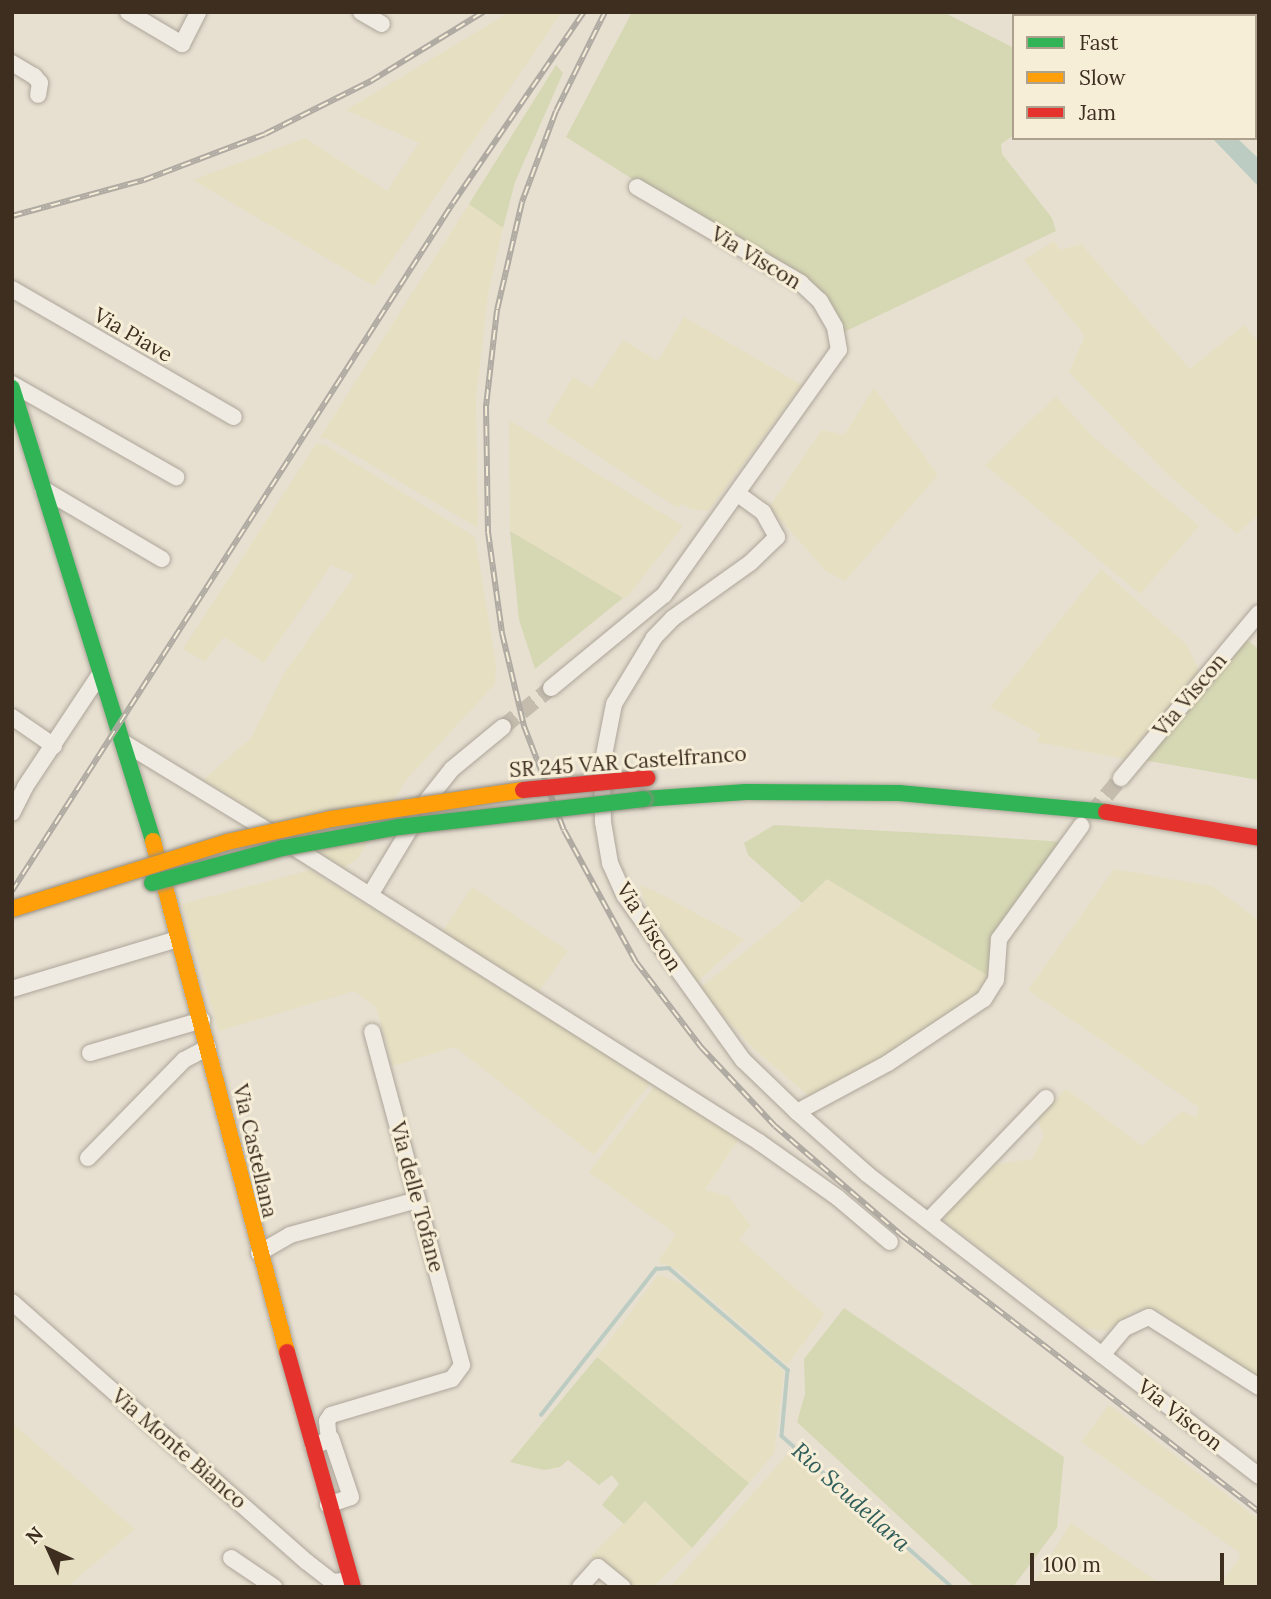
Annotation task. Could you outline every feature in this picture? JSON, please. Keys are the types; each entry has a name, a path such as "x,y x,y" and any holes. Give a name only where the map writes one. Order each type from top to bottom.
{"main road":[{"path":"12,386 100,674"},
{"name":"Via Castellana","path":"100,674 126,744 202,1020 259,1253 352,1584"},
{"name":"SR 245 VAR Castelfranco","path":"12,909 226,842 331,819 467,796 653,777"},
{"path":"965,781 1195,809"},
{"name":"SR 245 VAR Castelfranco","path":"21,925 283,848 440,821 643,799 746,792 899,793 1106,812 1259,838"}],"street":[{"path":"128,12 182,44 198,12"},
{"path":"361,12 382,24"},
{"path":"12,63 34,76 40,83 38,95"},
{"name":"Via Viscon","path":"551,688 664,595 839,350 841,342 820,302 801,283 637,187"},
{"name":"Via Piave","path":"12,289 234,417"},
{"path":"12,386 176,477"},
{"path":"43,489 162,559"},
{"name":"Via Viscon","path":"738,494 764,512 777,537 750,563 673,618 654,638 614,705 602,766 603,822 610,863 637,918 743,1060 797,1112 867,1174 1259,1476"},
{"name":"Via Viscon","path":"1121,778 1259,612"},
{"path":"12,813 25,787 100,674"},
{"path":"12,717 54,746"},
{"path":"370,895 431,793 503,727"},
{"path":"126,744 370,895 801,1170 890,1242"},
{"path":"797,1112 888,1063 984,999 995,984 999,939 1081,826"},
{"path":"12,989 178,939"},
{"path":"90,1053 202,1020"},
{"name":"Via delle Tofane","path":"331,1438 327,1421 331,1415 452,1380 461,1371 462,1361 372,1032"},
{"path":"88,1158 184,1060 208,1047"},
{"path":"929,1220 1046,1098"},
{"path":"259,1253 290,1235 417,1200"},
{"name":"Via Monte Bianco","path":"12,1302 307,1562 333,1582 352,1584"},
{"path":"1102,1355 1125,1328 1149,1317 1259,1387"},
{"path":"313,1446 331,1438 351,1497 328,1505"},
{"path":"231,1558 274,1587"},
{"path":"580,1587 598,1567 623,1587"}],"shaded area":[{"path":"510,12 562,12 374,286 193,180 305,138 387,191 419,143 346,110"},
{"path":"1214,140 1239,140 1259,159 1259,187"},
{"path":"469,204 503,228 488,294 476,399 478,528 326,438 319,439"},
{"path":"1054,241 1060,250 1081,244 1190,369 1244,325 1259,343 1259,514 1237,534 1167,474 1069,372 1085,336 1024,260"},
{"path":"684,317 802,385 708,511 690,509 682,503 678,508 546,422 573,377 592,388 623,340 658,361"},
{"path":"874,388 938,475 845,581 826,571 769,507 822,430 844,435"},
{"path":"1056,396 1092,436 1199,526 1140,594 985,465"},
{"path":"509,420 683,526 628,596 623,598 510,531"},
{"path":"316,444 325,445 475,537 496,665 495,684 406,780 358,858 344,868 203,780 251,738 285,672 355,575 331,565 264,663 224,637 205,662 183,649"},
{"path":"1101,569 1186,644 1200,672 1125,759 1037,742 1040,734 990,707"},
{"path":"1114,869 1212,886 1259,920 1259,1382 1158,1311 1142,1309 1130,1313 1107,1331 1085,1328 944,1221 946,1211 986,1166 1032,1159 1044,1136 1037,1118 1066,1089 1142,1146 1182,1111 1196,1118 1199,1107 1028,990"},
{"path":"310,870 651,1082 594,1155 455,1047 393,1066 376,1007 354,991 219,1031 182,904"},
{"path":"826,878 990,977 983,993 948,1020 811,1098 753,1048 699,989 794,912"},
{"path":"640,885 744,939 696,983 644,901"},
{"path":"472,887 568,951 538,992 444,936 442,932"},
{"path":"655,1086 740,1137 705,1190 728,1196 751,1226 739,1239 825,1314 787,1365 677,1269 658,1262 676,1234 589,1172"},
{"path":"658,1275 684,1284 784,1371 774,1453 749,1483 597,1357"},
{"path":"1109,1405 1259,1520 1259,1587 1218,1587 1240,1557 1239,1552 1081,1442"},
{"path":"12,1423 135,1529 67,1587 12,1587"},
{"path":"792,1449 947,1587 670,1587"},
{"path":"645,1501 692,1548 653,1587 629,1587 591,1556"},
{"path":"1071,1523 1165,1587 1031,1587"}],"green space":[{"path":"632,12 943,12 1012,47 1012,136 1001,144 1002,154 1052,218 1056,231 842,333 822,299 566,137"},
{"path":"556,65 563,73 515,182 503,228 469,204"},
{"path":"510,531 623,598 535,669 519,620"},
{"path":"1244,638 1259,649 1259,780 1143,760"},
{"path":"774,825 1063,842 991,945 990,977 827,879 802,903 748,855 744,843"},
{"path":"844,1308 1064,1457 1057,1528 1013,1587 975,1587 797,1422 805,1394 804,1359"},
{"path":"597,1357 749,1483 692,1548 645,1501 624,1524 602,1505 619,1484 612,1475 599,1485 568,1460 560,1467 544,1470 510,1462"}],"waterway":[{"name":"Rio Scudellara","path":"541,1415 656,1269 669,1268 788,1370 782,1436 952,1587"}],"tunnel":[{"path":"503,727 551,688"},
{"path":"1091,814 1121,778"}],"railway":[{"path":"12,216 144,180 265,134 371,81 483,12"},
{"path":"12,891 453,203 584,12"},
{"path":"605,12 556,111 522,202 497,310 486,406 488,532 502,633 524,726 564,830 636,962 701,1047 775,1126 900,1234 1259,1511"}],"traffic: fast":[{"path":"12,388 153,841"},
{"path":"643,799 746,792 899,793 1106,812"},
{"path":"152,883 283,848 399,827 643,799"}],"traffic: slow":[{"path":"12,909 227,842 331,819 523,790"},
{"path":"153,841 287,1352"}],"traffic: jam":[{"path":"523,790 647,778"},
{"path":"1106,812 1259,838"},
{"path":"287,1352 353,1587"}]}
